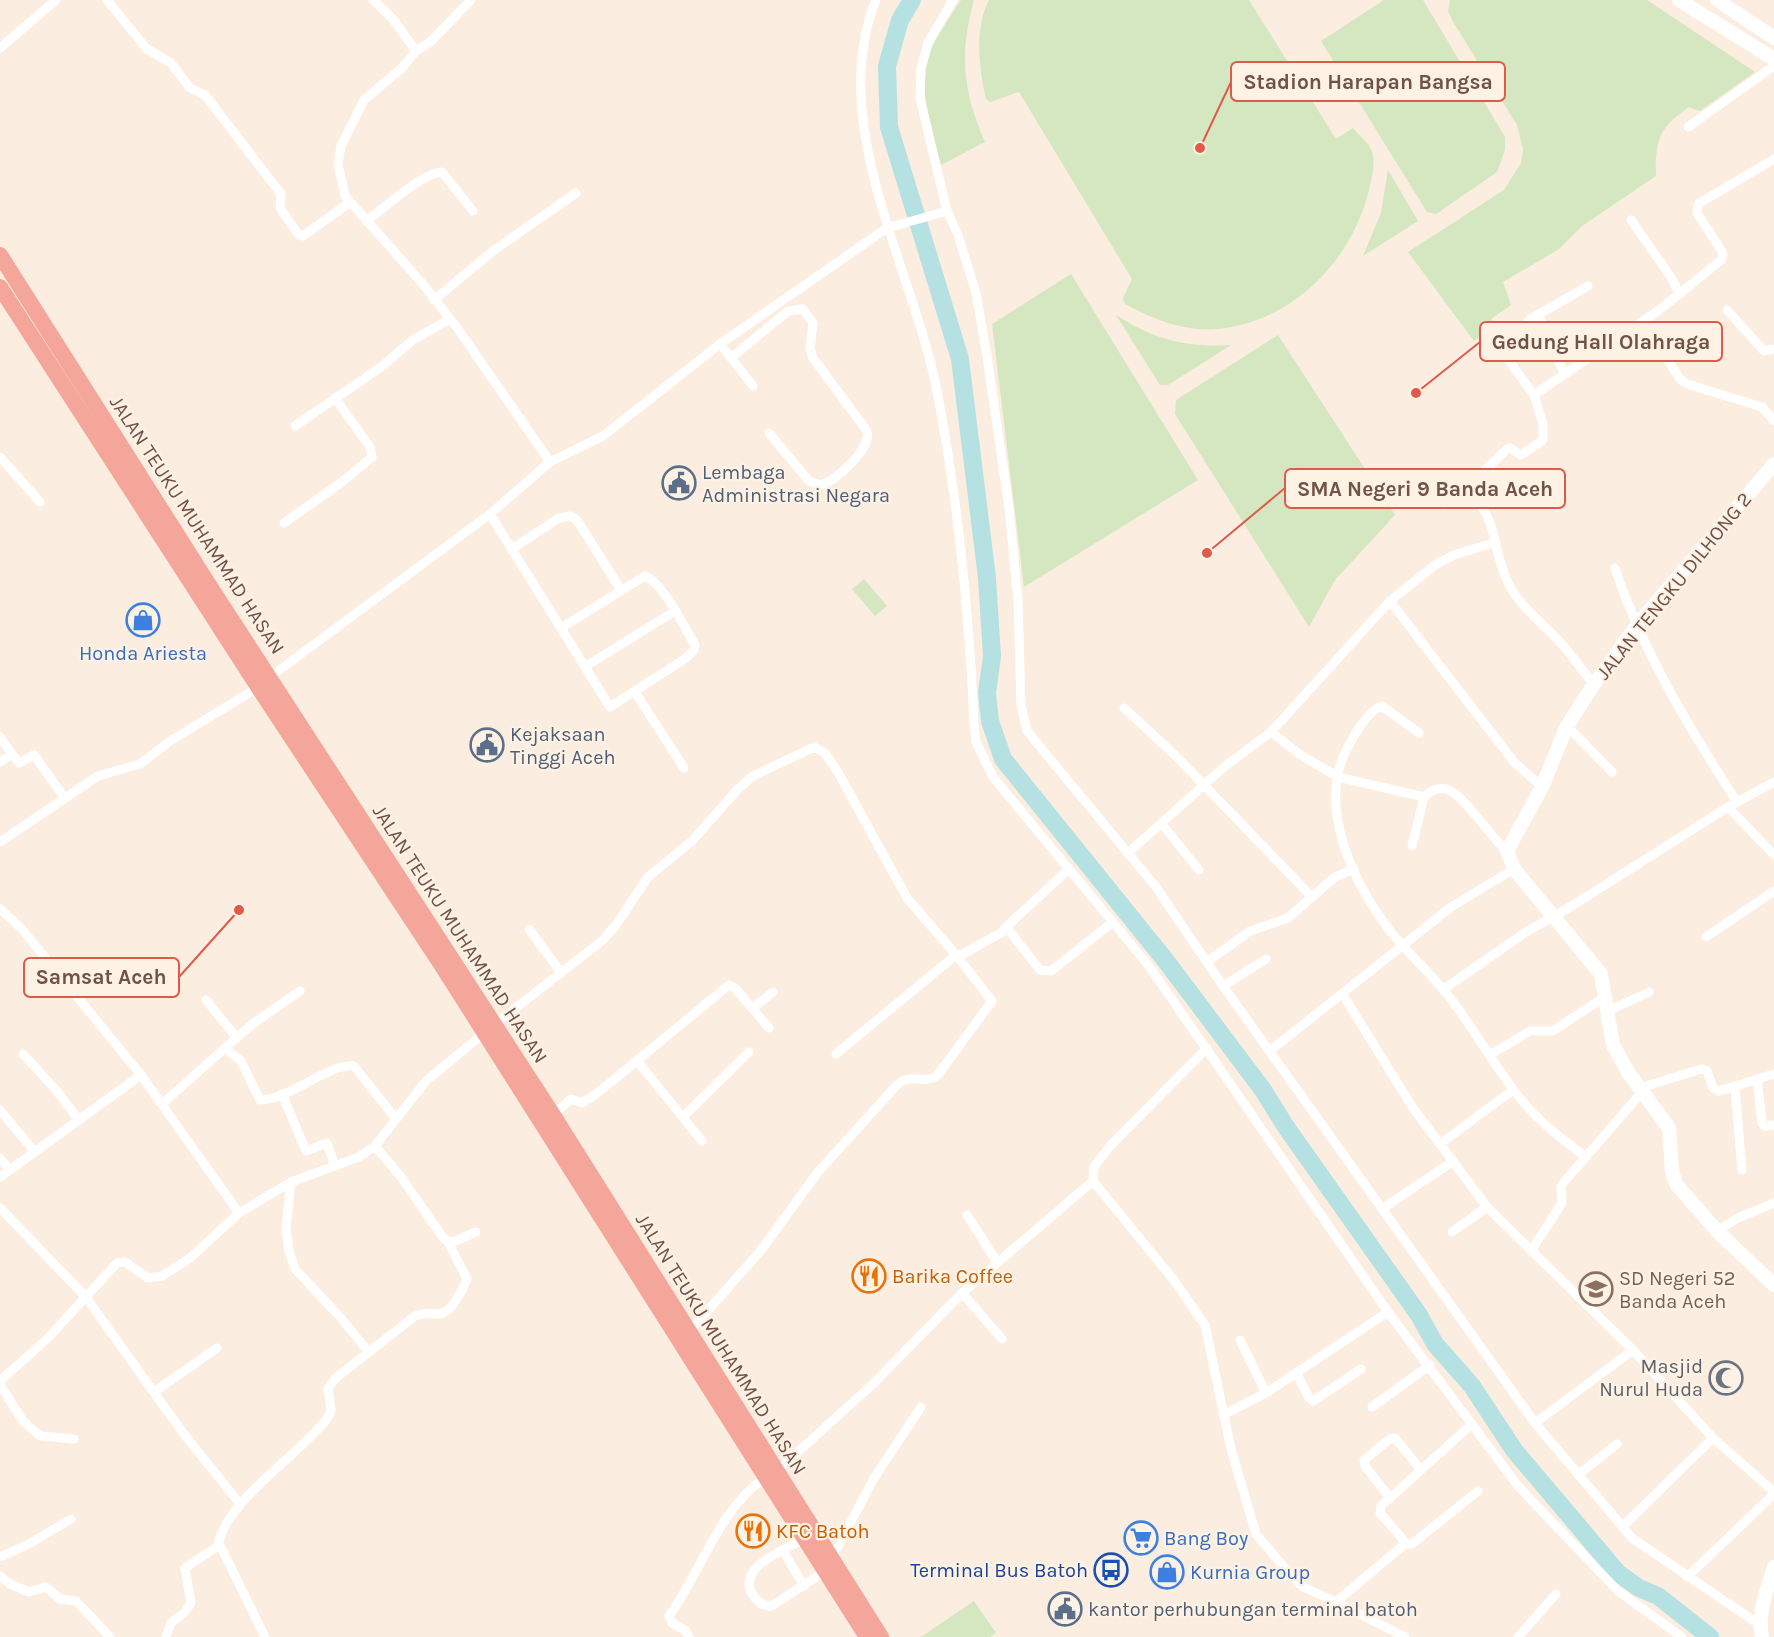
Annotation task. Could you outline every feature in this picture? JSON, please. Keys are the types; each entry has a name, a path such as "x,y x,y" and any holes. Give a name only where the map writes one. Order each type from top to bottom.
{"highway":[{"name":"JALAN TEUKU MUHAMMAD HASAN","path":"0,255 233,634"},
{"name":"JALAN TEUKU MUHAMMAD HASAN","path":"0,286 233,634 446,961 828,1564 881,1637"},
{"path":"21,320 36,312"},
{"name":"JALAN TEUKU MUHAMMAD HASAN","path":"489,1029 553,1114 653,1289 689,1332 771,1474 805,1539 828,1564 867,1637"}],"street":[{"path":"0,48 56,0"},
{"path":"107,0 147,49 171,63 190,88 205,95 281,194 280,208 298,234 303,236 350,203"},
{"path":"373,0 392,18 416,51"},
{"path":"471,0 430,42 416,51 402,68 364,100 341,146 338,164 340,181 350,203 450,319 550,462"},
{"path":"876,0 864,35 859,78 870,156 887,228 935,383 950,463 963,560 976,741 993,777 1149,966 1388,1312 1430,1365 1518,1486 1587,1562 1618,1592 1682,1637"},
{"path":"953,0 927,43 921,69 920,98 947,211 958,235 976,293 1010,520 1018,600 1024,719 1036,744 1156,887 1223,986 1271,1050 1535,1423 1622,1527 1638,1544 1761,1631 1765,1596 1774,1568"},
{"path":"1679,0 1772,56 1688,127"},
{"path":"1717,0 1774,38"},
{"path":"1534,395 1643,321 1721,260 1723,255 1696,209 1698,204 1774,159"},
{"path":"366,221 426,177 442,172 473,211"},
{"path":"434,300 493,251 576,193"},
{"path":"0,842 98,776 140,764 170,741 264,682 490,514 550,462 603,436 720,344 887,228 947,211"},
{"path":"1631,220 1671,276 1679,293"},
{"path":"1529,320 1588,286"},
{"path":"731,358 788,311 803,309 814,328 810,348 813,358 863,425 869,437 864,449 834,479 821,485 809,481 769,433"},
{"path":"1727,310 1764,351 1774,349"},
{"path":"1538,314 1564,373"},
{"path":"295,426 413,340 450,319"},
{"path":"1643,321 1680,379 1760,407 1774,421"},
{"path":"720,344 753,386"},
{"path":"1444,505 1466,488 1506,449 1510,448 1521,455 1543,441 1543,424 1534,395 1497,344"},
{"path":"284,523 342,482 372,457 370,447 335,398"},
{"path":"0,457 40,502"},
{"name":"JALAN TENGKU DILHONG 2","path":"1507,851 1542,787 1567,726 1594,684 1637,625 1774,464"},
{"path":"1466,488 1486,510 1500,561 1514,593 1574,658 1594,684"},
{"path":"490,514 610,707 694,650 695,645 675,611 650,578 641,577 561,628"},
{"path":"512,549 559,518 570,516 577,520 621,590"},
{"path":"1128,853 1244,751 1271,732 1390,601 1435,565 1454,555 1496,542"},
{"path":"1615,568 1637,625 1675,703 1737,802"},
{"path":"1390,601 1514,762 1542,787"},
{"path":"586,666 675,611"},
{"path":"635,692 684,768"},
{"path":"1419,733 1382,706 1376,708 1344,753 1338,777 1337,819 1346,853 1383,920 1402,945 1444,989 1513,1090 1550,1128 1586,1157"},
{"path":"1124,708 1172,752 1311,896"},
{"path":"1567,726 1612,772"},
{"path":"1271,732 1299,754 1338,777 1424,797"},
{"path":"0,737 19,763 32,755 35,757 64,797"},
{"path":"74,1440 40,1437 23,1421 0,1383 48,1338 85,1296 120,1262 148,1278 162,1276 190,1258 238,1213 291,1182 359,1157 375,1146 426,1081 466,1045 603,940 616,925 648,877 692,841 738,789 753,776 814,747 825,753 839,774 907,898 991,998 990,1006 937,1076 926,1080 909,1078 895,1087 818,1172 762,1249 689,1332"},
{"path":"0,762 12,754"},
{"path":"1444,989 1526,932 1728,807 1774,782"},
{"path":"1412,846 1424,797 1436,789 1453,792 1507,851 1514,869 1601,974 1613,1045 1641,1090 1669,1128 1672,1171 1676,1184 1717,1231 1774,1285"},
{"path":"1728,807 1774,855"},
{"path":"1162,824 1199,870"},
{"path":"836,1054 956,955 963,954 1004,929 1069,868"},
{"path":"1207,962 1250,932 1281,922 1335,877 1354,869"},
{"path":"1271,1050 1451,907 1514,869"},
{"path":"1706,937 1774,891"},
{"path":"0,909 21,928 141,1076 238,1213"},
{"path":"1004,929 1012,931 1040,970 1045,972 1051,971 1113,922"},
{"path":"529,929 560,971"},
{"path":"1223,986 1266,959"},
{"path":"553,1114 571,1100 584,1103 638,1062 729,985 735,988 769,1028"},
{"path":"162,1104 236,1037 300,991"},
{"path":"753,1008 773,992"},
{"path":"1490,1055 1530,1030 1553,1031 1607,1004 1649,992"},
{"path":"1343,995 1413,1108 1487,1207 1633,1350 1713,1437 1774,1493 1687,1577"},
{"path":"206,1000 236,1037"},
{"path":"225,1048 245,1067 258,1098 263,1100 282,1094 344,1067 354,1066 396,1119"},
{"path":"1207,1048 1104,1153 1094,1167 1093,1181 1173,1279 1205,1325 1212,1367 1236,1466 1256,1534 1303,1587 1405,1637"},
{"path":"683,1117 749,1052"},
{"path":"23,1054 78,1119"},
{"path":"638,1062 702,1141"},
{"path":"1531,1251 1562,1203 1561,1187 1564,1182 1641,1090 1701,1069 1709,1073 1715,1090 1724,1091 1774,1074"},
{"path":"0,1177 141,1076"},
{"path":"1757,1079 1762,1123 1765,1126 1774,1125"},
{"path":"1735,1087 1742,1170"},
{"path":"1440,1144 1513,1090"},
{"path":"282,1094 306,1151 327,1143 335,1166"},
{"path":"0,1110 34,1151"},
{"path":"166,1637 171,1623 185,1612 190,1603 185,1568 218,1546 225,1523 240,1504 317,1432 331,1412 328,1394 331,1383 368,1351 415,1316 424,1312 438,1314 448,1310 467,1279 448,1242 401,1177 375,1146"},
{"path":"0,1158 9,1170"},
{"path":"1382,1209 1452,1162"},
{"path":"689,1637 686,1631 672,1623 669,1616 680,1602 692,1573 744,1494 771,1474 874,1383 962,1293 1093,1181"},
{"path":"291,1182 286,1228 289,1251 295,1269 368,1351"},
{"path":"1717,1231 1738,1218 1774,1203"},
{"path":"1452,1232 1487,1207"},
{"path":"0,1208 85,1296 154,1392 240,1504"},
{"path":"967,1215 997,1262"},
{"path":"448,1242 458,1241 476,1232"},
{"path":"962,1293 1002,1339"},
{"path":"1225,1414 1297,1374 1388,1312"},
{"path":"1240,1340 1266,1393"},
{"path":"154,1392 217,1348"},
{"path":"1535,1423 1633,1350"},
{"path":"1372,1407 1430,1365"},
{"path":"1297,1374 1309,1398 1313,1401 1361,1369"},
{"path":"805,1539 754,1569 748,1584 759,1603 772,1606 804,1586 828,1564 873,1480 921,1407"},
{"path":"1406,1543 1380,1513 1381,1506 1472,1424"},
{"path":"1622,1527 1713,1437"},
{"path":"1390,1498 1365,1466 1364,1460 1368,1455 1395,1438 1421,1470"},
{"path":"1578,1475 1617,1444"},
{"path":"1336,1602 1406,1543 1415,1542 1478,1491"},
{"path":"0,1557 27,1545 71,1519"},
{"path":"218,1546 222,1549 266,1637"},
{"path":"783,1551 804,1586"},
{"path":"0,1576 21,1590 29,1592 46,1587 60,1599 76,1601 110,1637"},
{"path":"1518,1637 1556,1594"}],"green space":[{"path":"961,0 974,0 966,38 966,72 972,106 985,142 941,165 926,104 925,73 934,43"},
{"path":"989,0 1249,0 1336,139 1353,128 1367,143 1373,154 1372,177 1359,220 1347,244 1331,266 1292,302 1269,315 1244,324 1217,329 1181,326 1147,315 1125,304 1123,298 1132,279 1019,92 990,102 986,99 979,49 981,23"},
{"path":"1384,0 1423,0 1505,137 1505,150 1497,172 1436,214 1427,212 1321,41"},
{"path":"1450,0 1647,0 1755,72 1700,111 1689,107 1671,121 1658,144 1656,176 1582,226 1559,249 1503,282 1511,305 1491,319 1496,326 1474,341 1408,252 1504,190 1521,163 1523,149 1517,125 1452,20 1448,11"},
{"path":"1388,170 1418,221 1363,256 1381,213"},
{"path":"1071,274 1198,480 1024,587 992,324"},
{"path":"1116,315 1143,330 1171,340 1200,345 1231,345 1168,385 1160,385"},
{"path":"1278,335 1395,515 1335,580 1309,627 1175,414 1176,400"},
{"path":"864,579 887,606 875,616 852,589"},
{"path":"974,1601 996,1633 990,1637 921,1637"}],"waterway":[{"path":"912,0 900,20 887,66 889,127 960,359 987,578 992,656 987,693 990,721 1003,759 1166,961 1263,1090 1286,1127 1419,1315 1435,1344 1472,1386 1514,1450 1618,1573 1639,1588 1658,1596 1710,1637"}],"place":[{"name":"Stadion Harapan Bangsa","path":"1200,148"},
{"name":"Gedung Hall Olahraga","path":"1416,393"},
{"name":"Lembaga Administrasi Negara","path":"679,483"},
{"name":"SMA Negeri 9 Banda Aceh","path":"1207,553"},
{"name":"Honda Ariesta","path":"143,620"},
{"name":"Kejaksaan Tinggi Aceh","path":"487,745"},
{"name":"Samsat Aceh","path":"239,910"},
{"name":"Barika Coffee","path":"869,1276"},
{"name":"SD Negeri 52 Banda Aceh","path":"1596,1289"},
{"name":"Masjid Nurul Huda","path":"1726,1378"},
{"name":"KFC Batoh","path":"753,1531"},
{"name":"Bang Boy","path":"1141,1538"},
{"name":"Terminal Bus Batoh","path":"1111,1570"},
{"name":"Kurnia Group","path":"1167,1572"},
{"name":"kantor perhubungan terminal batoh","path":"1065,1609"}]}
